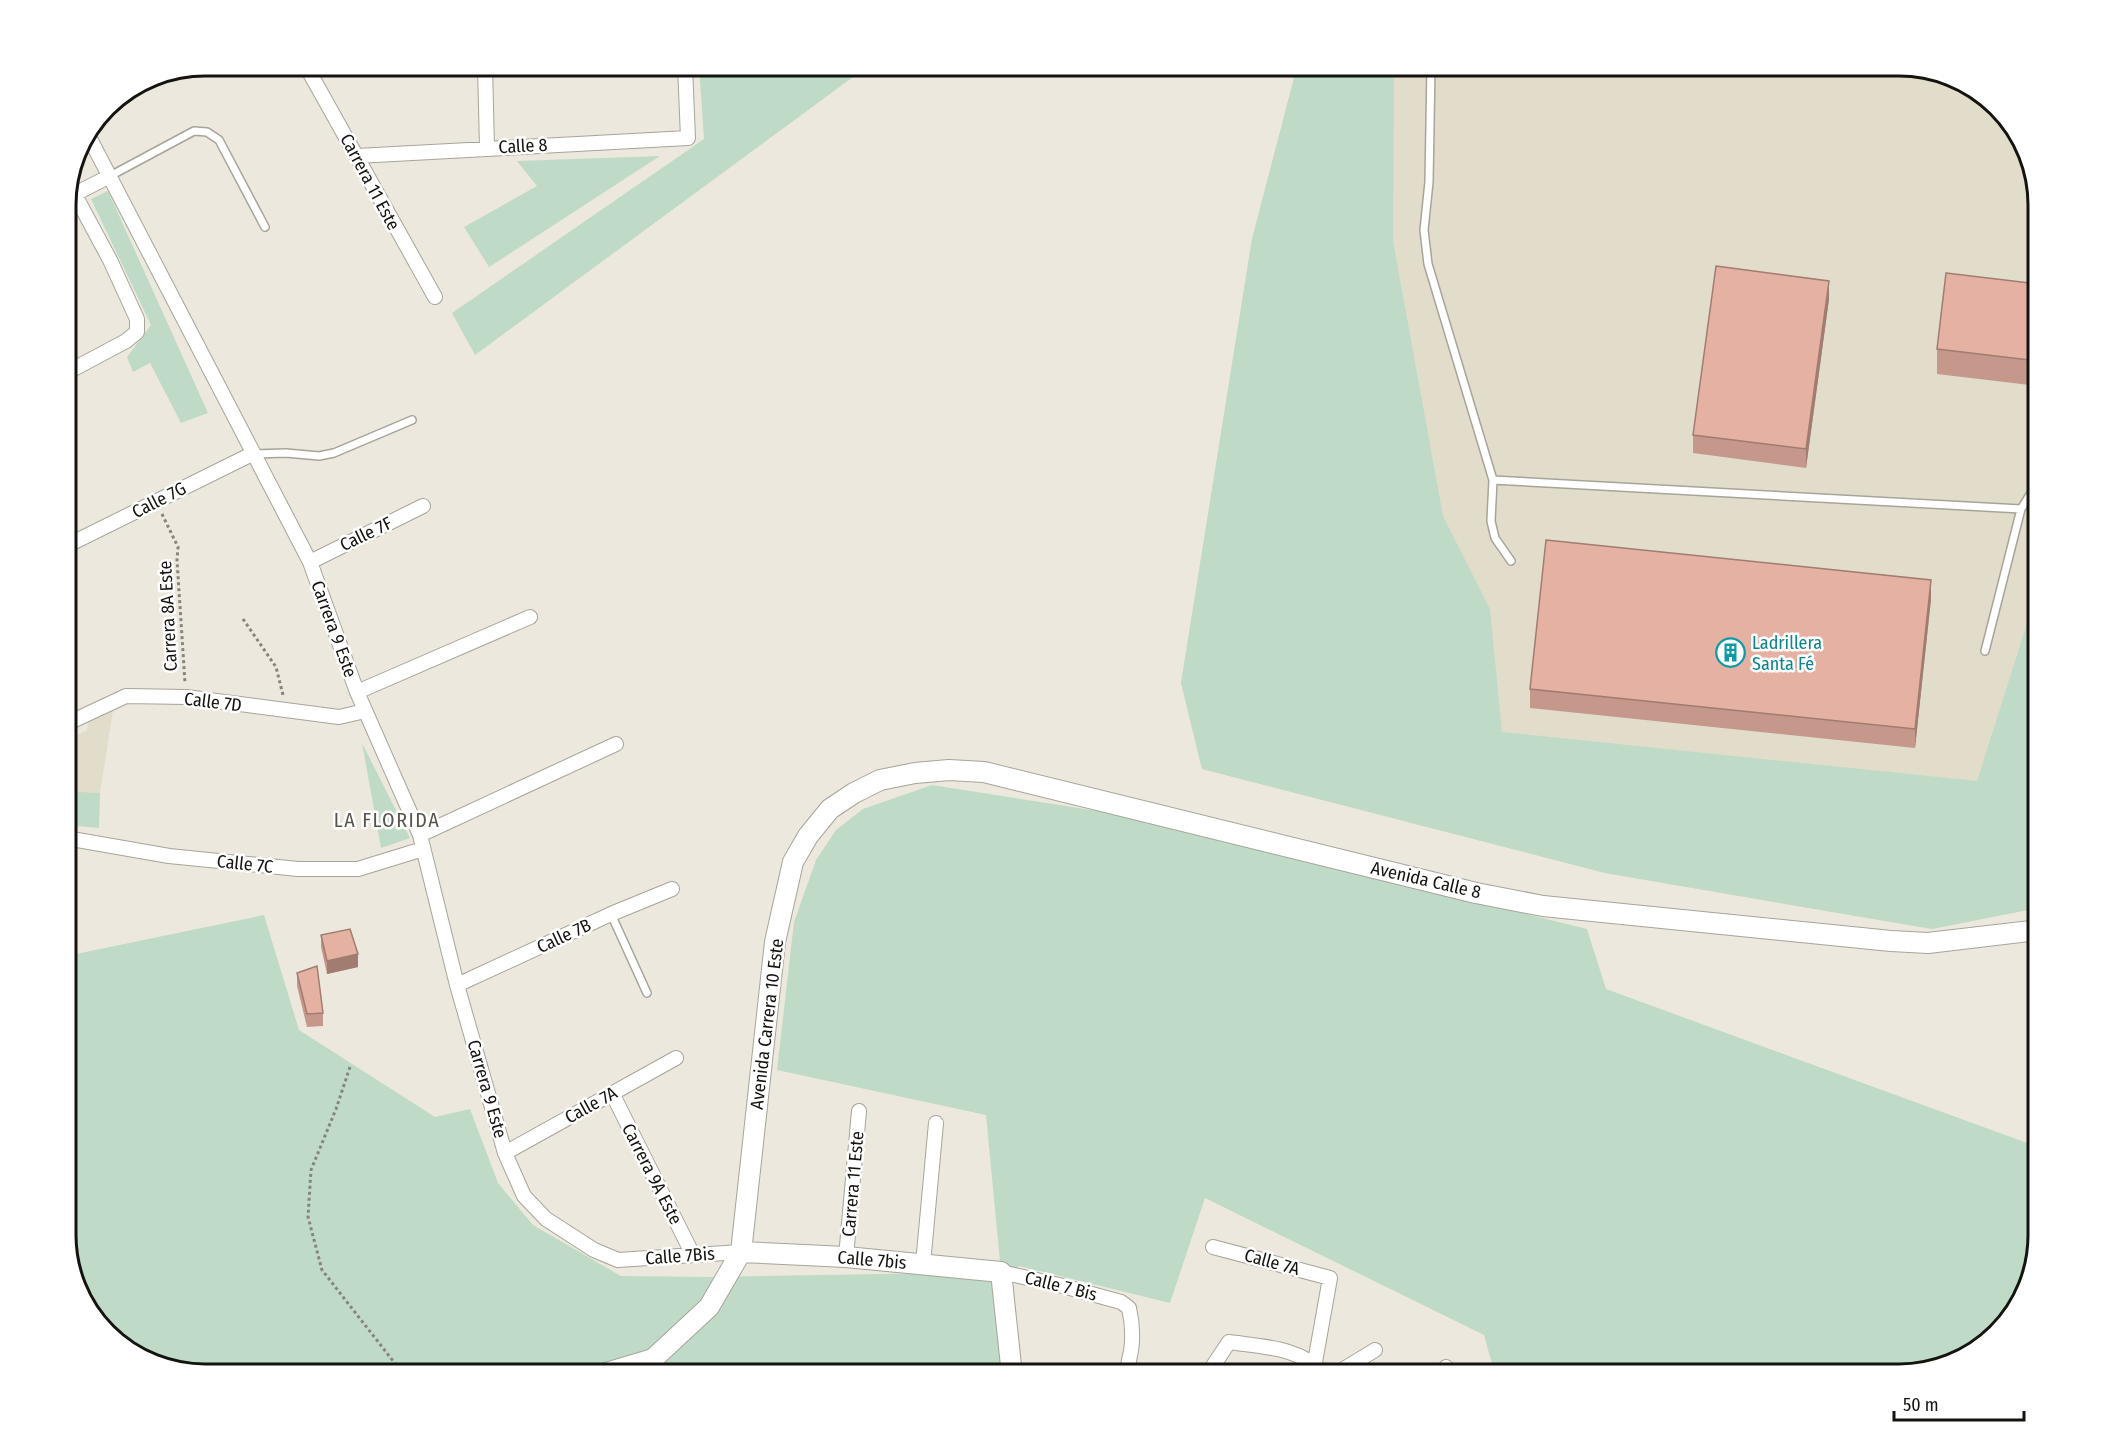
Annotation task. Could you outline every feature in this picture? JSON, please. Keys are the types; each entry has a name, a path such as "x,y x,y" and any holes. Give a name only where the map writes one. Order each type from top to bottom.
{"main road":[{"name":"Avenida Calle 8","path":"830,809 880,780 949,770 984,772 1464,890 1543,906 1928,943 2028,931"},
{"name":"Avenida Carrera 10 Este","path":"741,1252 776,942 793,862 808,836 830,809"},
{"name":"Calle 7bis","path":"741,1252 846,1257 1001,1272"},
{"path":"636,1364 653,1359 709,1306 741,1252"},
{"path":"1001,1272 1011,1364"}],"street":[{"name":"Carrera 11 Este","path":"312,77 392,224 435,297"},
{"path":"485,77 487,148"},
{"name":"Calle 8","path":"357,156 688,138 685,77"},
{"name":"Carrera 9 Este","path":"93,144 310,562 357,692 422,842 457,985 506,1153 524,1196 546,1219 594,1250 618,1260"},
{"path":"77,193 110,176"},
{"path":"77,208 110,260 138,319 137,332 126,341 77,367"},
{"name":"Calle 7G","path":"77,541 252,454"},
{"name":"Calle 7F","path":"310,562 423,506"},
{"path":"357,692 530,617"},
{"name":"Calle 7D","path":"77,719 126,696 186,697 339,717 365,711"},
{"name":"Calle 7C","path":"77,840 169,856 298,869 358,868 422,842 616,744"},
{"name":"Calle 7B","path":"457,985 611,914 672,889"},
{"name":"Calle 7A","path":"506,1153 676,1058"},
{"name":"Carrera 9A Este","path":"612,1093 693,1255"},
{"name":"Carrera 11 Este","path":"846,1257 859,1111"},
{"path":"923,1264 936,1123"},
{"name":"Calle 7A","path":"1213,1247 1330,1278 1315,1362"},
{"name":"Calle 7Bis","path":"618,1260 741,1252"},
{"name":"Calle 7 Bis","path":"1001,1272 1121,1302 1130,1308 1129,1364"},
{"path":"1214,1364 1229,1342 1282,1348 1315,1362"},
{"path":"1352,1364 1375,1350"}],"lane":[{"path":"1431,76 1429,182 1424,230 1428,264 1493,480 1491,521 1495,538 1511,561"},
{"path":"110,176 194,131 207,132 219,140 265,227"},
{"path":"252,454 286,453 319,456 334,453 412,420"},
{"path":"1493,480 2021,509"},
{"path":"1984,651 2021,509 2028,498"},
{"path":"611,914 647,993"}],"path":[{"name":"Carrera 8A Este","path":"155,502 178,547 186,697"},
{"path":"243,619 276,667 287,711"},
{"path":"350,1067 311,1170 308,1217 322,1270 395,1364"}],"shaded area":[{"path":"1287,76 1899,76 1948,86 1970,98 1996,120 2014,148 2021,164 2028,205 2028,910 1932,929 1605,873 1202,769 1181,683 1252,239 1294,78"},
{"path":"113,710 100,793 77,792 77,735 87,730 89,721"}],"green space":[{"path":"1287,76 1393,76 1394,79 1393,241 1443,516 1490,609 1502,732 1977,781 2028,620 2028,910 1932,929 1605,873 1202,769 1181,683 1252,239 1294,78"},
{"path":"700,77 854,77 475,355 452,313 704,139"},
{"path":"660,156 489,267 464,227 537,186 517,161"},
{"path":"108,191 208,413 181,423 150,363 133,372 127,357 151,325 91,199"},
{"path":"362,743 410,838 381,848"},
{"path":"932,785 1130,816 1587,929 1606,989 2028,1143 2028,1236 2021,1277 2006,1307 1984,1333 1948,1355 1916,1363 1492,1364 1484,1335 1205,1198 1170,1303 1019,1266 995,1282 1004,1364 188,1363 156,1355 134,1343 108,1321 98,1307 83,1277 77,1244 77,954 264,915 299,1030 435,1117 470,1109 498,1183 533,1225 621,1276 709,1277 1001,1272 986,1115 777,1070 794,922 816,860 836,830 863,809"},
{"path":"77,792 100,793 99,828 77,826"}],"building":[{"path":"1716,266 1829,281 1806,449 1693,435"},
{"path":"1946,273 2028,283 2028,360 1937,349"},
{"name":"Ladrillera Santa Fé","path":"1546,540 1931,580 1915,729 1530,689"},
{"path":"350,929 358,954 327,961 321,935"},
{"path":"317,966 323,1013 307,1014 297,973"}],"place":[{"name":"Ladrillera Santa Fé","path":"1731,653"}],"district":[{"name":"LA FLORIDA","path":"387,820"}]}
